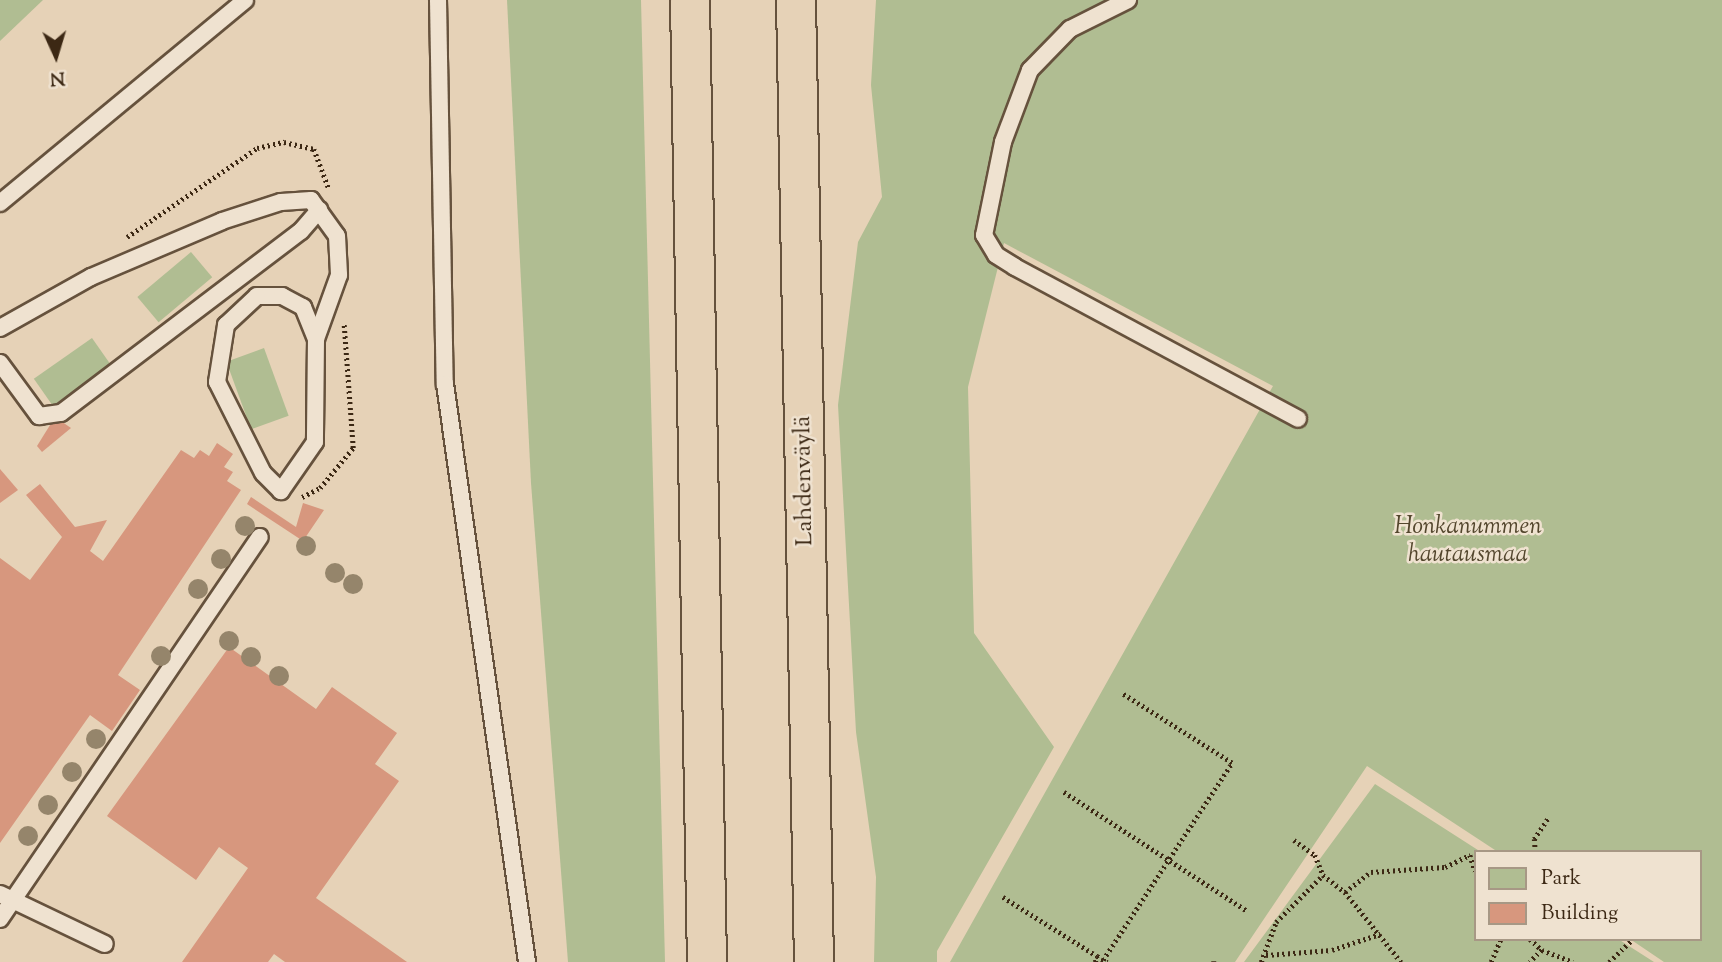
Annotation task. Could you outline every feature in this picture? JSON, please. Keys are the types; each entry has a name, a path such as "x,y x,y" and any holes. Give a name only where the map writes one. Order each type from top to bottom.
{"highway":[{"path":"690,0 707,962"},
{"name":"Lahdenväylä","path":"796,0 814,962"}],"lane":[{"path":"0,203 244,0"},
{"path":"438,0 444,371 527,962"},
{"path":"1128,0 1070,29 1030,70 1003,142 984,235 996,255 1015,267 1298,419"},
{"path":"0,328 91,277 281,202 311,200 337,236 339,275 316,339 315,442 281,491 263,474 218,382 218,356 226,325 257,296 282,296 303,307 316,339"},
{"path":"0,363 39,416 61,412 301,231 320,210"},
{"path":"0,919 7,896 260,537"},
{"path":"7,896 105,944"}],"path":[{"path":"91,277 96,259 257,148 284,142 314,149 329,179 320,210"},
{"path":"1003,897 1096,959 1105,961 1232,763 1123,694"},
{"path":"1064,792 1247,911"},
{"path":"1535,850 1534,839 1548,818"},
{"path":"1294,840 1315,855 1323,876 1345,892 1401,962"},
{"path":"1345,892 1371,872 1445,867 1470,855 1474,868"},
{"path":"1261,962 1266,955 1276,922 1323,876"},
{"path":"1266,955 1332,950 1380,934"},
{"path":"1491,962 1500,941"},
{"path":"1532,941 1542,950 1573,962"},
{"path":"1609,962 1631,941"},
{"path":"1530,962 1542,950"}],"green space":[{"path":"0,0 43,0 0,41"},
{"path":"507,0 641,0 665,962 568,962 531,483"},
{"name":"Honkanummen hautausmaa","path":"876,0 1722,0 1722,962 1664,962 1633,941 1701,941 1701,850 1495,850 1367,766 1235,962 950,962 1273,386 1004,243 968,387 974,633 1054,747 937,951 937,962 874,962 876,877 856,732 838,405 858,242 882,197 871,85"},
{"path":"191,252 212,277 159,322 137,297"},
{"path":"92,338 111,365 53,406 34,379"},
{"path":"264,348 289,416 251,429 226,362"},
{"path":"1375,784 1478,850 1474,850 1474,941 1621,941 1654,962 1244,962"}],"building":[{"path":"55,417 71,428 42,452 37,446"},
{"path":"217,443 233,454 224,467 233,472 227,481 241,490 118,675 140,690 112,731 90,715 0,843 0,558 30,580 62,537 26,495 40,484 75,527 107,520 90,551 103,561 181,450 194,458 200,450 209,456"},
{"path":"0,469 18,490 0,503"},
{"path":"251,497 296,527 303,503 324,510 303,541 247,504"},
{"path":"229,647 316,709 332,687 397,733 375,764 399,781 316,898 407,962 285,962 274,954 268,962 182,962 248,868 219,847 196,880 107,816"}]}
